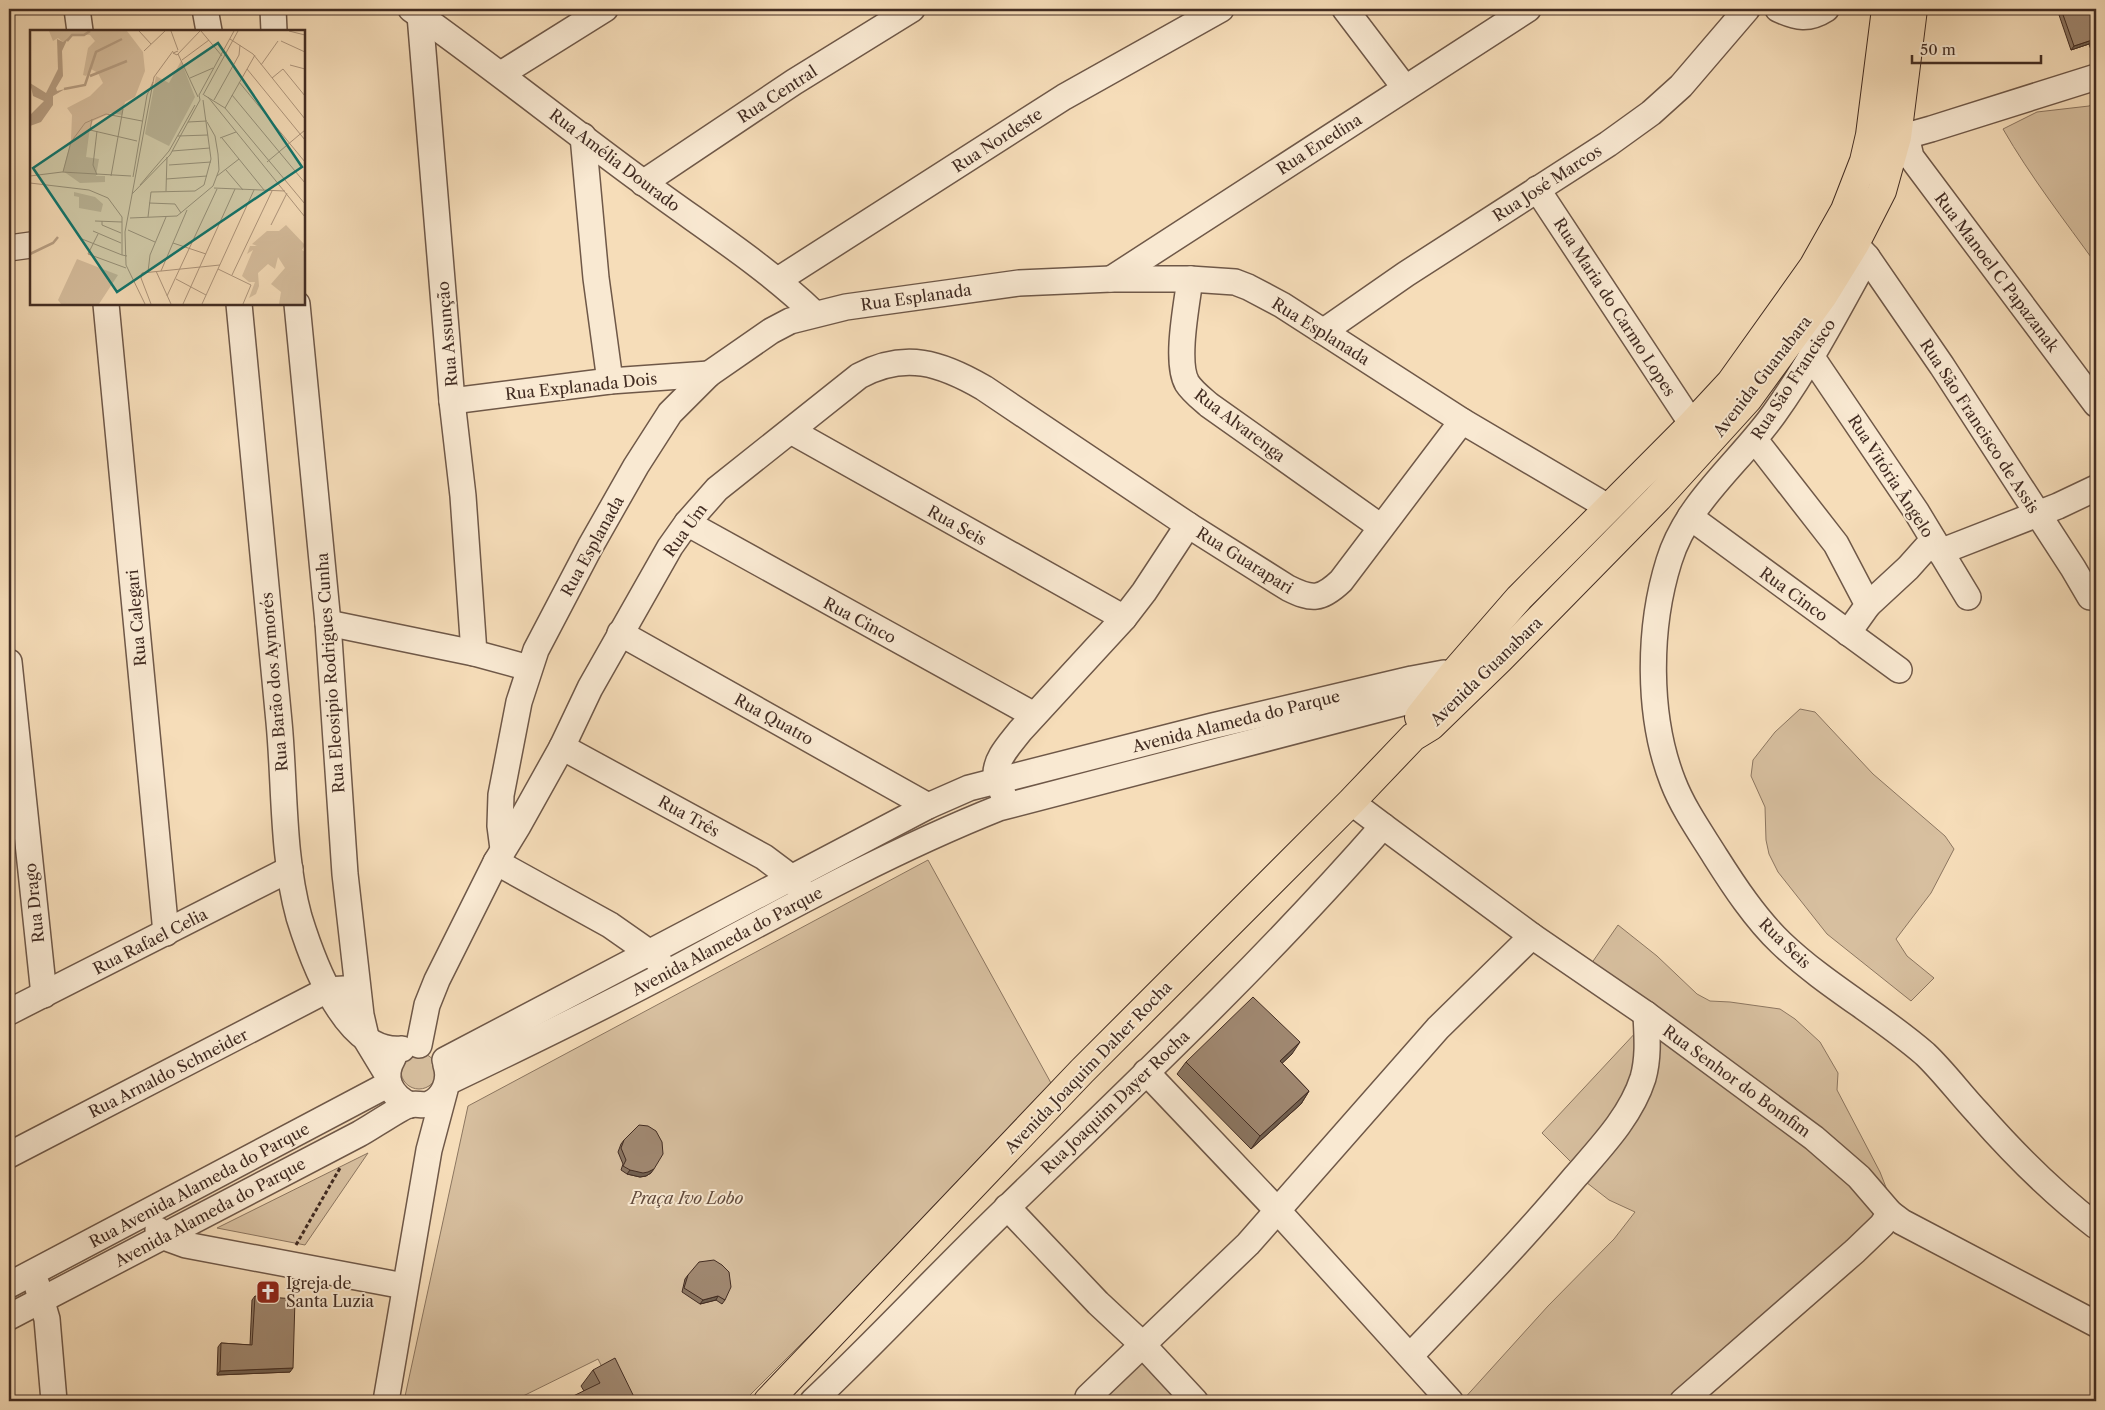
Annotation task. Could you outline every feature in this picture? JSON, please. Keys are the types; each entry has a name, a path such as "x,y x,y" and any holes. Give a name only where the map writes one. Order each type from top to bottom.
{"main road":[{"name":"Avenida Guanabara","path":"1852,244 1854,188 1864,161 1870,135 1886,9"},
{"name":"Avenida Guanabara","path":"1413,737 1419,717 1441,703 1463,679 1658,498 1725,427 1788,347 1823,296 1882,191 1902,136 1913,9"},
{"name":"Avenida Guanabara","path":"1463,679 1519,598 1692,424 1730,382 1813,267 1852,244"},
{"name":"Avenida Joaquim Daher Rocha","path":"768,1401 1082,1071 1351,802 1413,737"}],"street":[{"path":"77,9 80,30"},
{"path":"205,9 209,30"},
{"path":"272,9 274,30"},
{"path":"501,74 605,9"},
{"name":"Rua Central","path":"643,183 794,82 912,9"},
{"name":"Rua Nordeste","path":"778,280 1064,97 1221,9"},
{"path":"1345,9 1405,88"},
{"name":"Rua Enedina","path":"1112,279 1528,9"},
{"name":"Rua José Marcos","path":"1324,331 1406,274 1608,144 1651,113 1681,86 1747,9"},
{"path":"1786,13 1812,17 1826,9"},
{"name":"Rua Amélia Dourado","path":"416,12 501,74 643,183 778,280 815,314"},
{"name":"Rua Assunção","path":"416,12 452,401 463,496 474,653"},
{"path":"1870,135 1902,136 2035,98 2096,77"},
{"path":"583,136 596,278 610,381"},
{"name":"Rua Manoel C Papazanak","path":"1902,136 1916,165 2096,404"},
{"name":"Rua Maria do Carmo Lopes","path":"1537,189 1692,424"},
{"name":"Rua São Francisco","path":"1669,561 1690,517 1702,499 1755,440 1811,356 1852,244"},
{"name":"Rua São Francisco de Assis","path":"1852,244 1942,366 2090,597"},
{"path":"9,248 30,245"},
{"name":"Rua Esplanada","path":"500,856 501,795 518,702 536,650 590,546 636,466 670,413 709,374 771,331 790,321 846,307 1019,283 1190,278 1235,282 1248,287 1324,331 1462,421 1608,507"},
{"name":"Rua Alvarenga","path":"1190,278 1181,354 1182,371 1187,384 1209,405 1381,527"},
{"name":"Rua Calegari","path":"106,305 166,933"},
{"name":"Rua Barão dos Aymorés","path":"239,305 279,724 290,869 299,914 312,959 327,990 342,1012 367,1041"},
{"name":"Rua Eleosipio Rodrigues Cunha","path":"297,305 328,623 344,855 362,1024 367,1041"},
{"name":"Rua Vitória Ângelo","path":"1811,356 1937,546 1968,597"},
{"name":"Rua Um","path":"410,1047 436,980 500,856 562,747 590,688 620,633 670,547 687,524 723,483 859,376 876,367 894,362 914,362 938,367 963,376 984,388"},
{"name":"Rua Explanada Dois","path":"452,401 610,381 709,374"},
{"name":"Rua Guarapari","path":"984,388 1188,525 1288,588 1312,597 1323,596 1341,581 1462,421"},
{"name":"Rua Seis","path":"790,431 1124,618"},
{"path":"1755,440 1836,544 1868,605"},
{"path":"1848,633 1868,605 1908,568 1937,546 2037,514 2096,488"},
{"name":"Rua Cinco","path":"1690,517 1899,670"},
{"name":"Rua Cinco","path":"687,524 1034,715"},
{"path":"1008,806 998,781 996,769 999,762 1020,731 1124,618 1144,592 1188,525"},
{"name":"Rua Seis","path":"1669,561 1661,596 1654,653 1653,687 1662,751 1680,797 1722,868 1752,910 1780,942 1926,1056 2041,1179 2096,1226"},
{"path":"328,623 474,653 529,668"},
{"name":"Rua Quatro","path":"620,633 928,806"},
{"name":"Rua Drago","path":"9,662 44,994"},
{"name":"Avenida Alameda do Parque","path":"9,1317 415,1105 430,1104 438,1098 446,1077 650,953 928,806 968,788 1357,691 1434,675 1463,679"},
{"name":"Avenida Alameda do Parque","path":"446,1077 669,972 807,898 958,825 1008,806 1410,701 1441,703"},
{"name":"Rua Três","path":"562,747 764,857 792,878 807,898"},
{"path":"501,795 529,807"},
{"path":"1351,802 1383,826"},
{"name":"Rua Senhor do Bomfim","path":"1383,826 1532,936 1646,1014 1841,1159 1890,1213 1922,1233 2096,1324"},
{"name":"Rua Joaquim Dayer Rocha","path":"813,1401 1007,1207 1243,978 1383,826"},
{"path":"500,856 610,925 650,953 669,972"},
{"name":"Rua Rafael Celia","path":"9,1012 290,869"},
{"path":"1088,1397 1248,1244 1438,1028 1532,936"},
{"path":"327,990 359,989"},
{"name":"Rua Arnaldo Schneider","path":"9,1155 327,990"},
{"path":"1411,1355 1500,1263 1585,1166 1625,1115 1640,1085 1647,1061 1646,1014"},
{"path":"367,1041 389,1049 430,1047 446,1077 429,1150 404,1286 386,1401"},
{"path":"367,1041 388,1079 393,1093 400,1100 415,1105 429,1150"},
{"path":"388,1079 389,1064 394,1056 410,1047"},
{"path":"1146,1072 1411,1355 1450,1401"},
{"name":"Rua Avenida Alameda do Parque","path":"9,1285 146,1213 388,1079"},
{"path":"1007,1207 1098,1303 1142,1344 1195,1401"},
{"path":"146,1213 164,1237 186,1245 286,1262 404,1286"},
{"path":"1683,1401 1856,1251 1882,1225 1890,1213"},
{"path":"33,1273 47,1319 54,1401"}],"path":[{"path":"286,1262 341,1166"}],"green space":[{"path":"2096,102 2096,264 2036,181 2003,129 2037,112 2089,106"},
{"path":"1800,709 1815,712 1873,774 1945,836 1954,849 1931,893 1896,939 1907,956 1934,978 1911,1001 1827,934 1778,872 1769,854 1766,840 1765,807 1751,776 1753,760 1775,732"},
{"name":"Praça Ivo Lobo","path":"928,860 1051,1083 814,1331 744,1401 619,1401 598,1359 513,1401 404,1401 468,1106"},
{"path":"1618,925 1657,956 1697,994 1710,1001 1780,1009 1795,1019 1820,1042 1838,1073 1837,1090 1880,1172 1889,1195 1884,1229 1687,1401 1462,1401 1548,1306 1614,1239 1635,1212 1609,1200 1582,1179 1573,1164 1542,1133 1652,1015 1589,967"},
{"path":"419,1053 432,1058 437,1071 432,1084 419,1089 406,1084 401,1071 406,1058"},
{"path":"368,1153 305,1245 217,1228"},
{"path":"1131,1353 1194,1401 1083,1401"}],"building":[{"path":"2061,9 2095,9 2096,45 2094,46 2092,40 2074,46"},
{"path":"1253,997 1300,1042 1280,1061 1309,1091 1260,1136 1186,1062"},
{"path":"639,1125 648,1126 656,1131 662,1142 663,1154 654,1169 643,1173 623,1166 626,1160 621,1148 624,1140"},
{"path":"714,1260 729,1272 731,1287 725,1300 718,1296 703,1300 684,1288 688,1275 699,1262"},
{"path":"255,1296 295,1299 293,1368 220,1371 221,1343 252,1345"},
{"path":"615,1358 636,1401 563,1401 600,1383 593,1370"}],"place":[{"name":"Igreja de Santa Luzia","path":"268,1292"}]}
